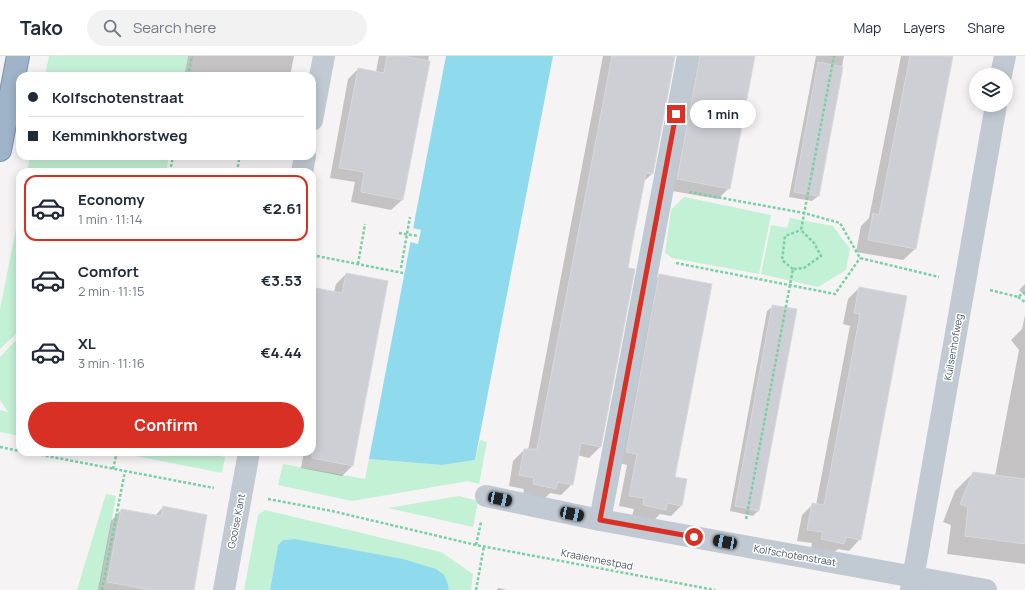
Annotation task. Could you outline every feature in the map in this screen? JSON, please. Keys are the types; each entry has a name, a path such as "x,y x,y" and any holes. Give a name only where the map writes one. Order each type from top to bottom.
{"highway":[{"path":"0,150 18,56"}],"street":[{"path":"316,99 324,56"},
{"path":"600,520 688,56"},
{"path":"1002,68 1005,56"},
{"name":"Kuilsenhofweg","path":"912,583 995,112"},
{"name":"Gooise Kant","path":"224,590 248,456"},
{"name":"Kolfschotenstraat","path":"486,496 600,520 741,545 912,583 986,590"}],"path":[{"path":"189,72 192,56"},
{"path":"801,230 834,56"},
{"path":"238,168 239,160"},
{"path":"663,188 804,213 840,222 860,258 1018,297 1025,302"},
{"path":"401,268 410,217"},
{"path":"358,264 366,224"},
{"path":"801,230 814,243 820,256 804,268 793,269 782,260 785,236 801,230"},
{"path":"399,233 418,236"},
{"path":"316,256 402,273"},
{"path":"650,258 835,294 860,258"},
{"path":"741,545 793,269"},
{"path":"1018,297 1025,292"},
{"path":"0,447 16,450"},
{"path":"113,469 116,456"},
{"path":"102,590 125,471"},
{"name":"Kraaiennestpad","path":"476,545 715,590"},
{"path":"476,590 484,546"}],"green space":[{"path":"49,56 188,56 185,72 46,72"},
{"path":"29,160 168,160 167,168 28,168"},
{"path":"684,197 771,215 759,274 672,258 665,253 671,210"},
{"path":"790,218 833,226 850,249 846,270 818,287 761,274 771,225 787,228"},
{"path":"16,228 16,334 0,349 0,310"},
{"path":"16,340 16,435 0,432 0,410 8,412 0,400 0,357"},
{"path":"480,440 487,442 479,484 468,481 352,501 278,485 283,464 365,479 369,459 442,465 475,460"},
{"path":"136,456 220,456 225,457 222,473"},
{"path":"106,494 116,496 99,590 77,590"},
{"path":"459,496 478,501 473,527 388,508"},
{"path":"265,510 441,552 473,574 471,590 449,590 448,584 295,539 283,540 278,545 270,590 244,590 258,515"}],"water":[{"path":"446,56 553,56 475,460 442,465 369,459"},
{"path":"295,539 403,559 436,569 444,575 449,590 270,590 278,545 283,540"}],"pier":[{"path":"413,216 415,216 413,228 421,230 418,244 410,242 403,270"}],"building":[{"path":"387,56 402,56 430,61 403,200 361,192 364,172 339,168 358,68 384,73"},
{"path":"612,56 675,56 653,174 646,173 632,245 628,268 635,269 601,447 581,443 573,485 558,482 556,489 533,484 534,478 519,475 524,449 537,449"},
{"path":"700,56 755,56 730,189 677,179"},
{"path":"910,56 953,56 916,249 868,240 873,213 879,215"},
{"path":"818,62 843,67 819,196 794,192"},
{"path":"346,273 388,281 353,466 312,458 312,456 316,456 316,288 342,293"},
{"path":"659,274 712,284 675,477 687,479 682,506 667,503 666,510 643,505 644,498 629,496 637,454 626,452"},
{"path":"859,287 907,296 861,540 846,537 844,544 821,539 823,532 807,530 812,503 824,505 860,314 854,313"},
{"path":"772,305 797,309 759,511 735,506"},
{"path":"973,472 1025,479 1025,544 965,536 968,507 960,504"},
{"path":"163,506 207,515 194,590 152,590 107,582 121,509 161,516"}],"route":[{"path":"676,114 600,520 694,537"}]}
